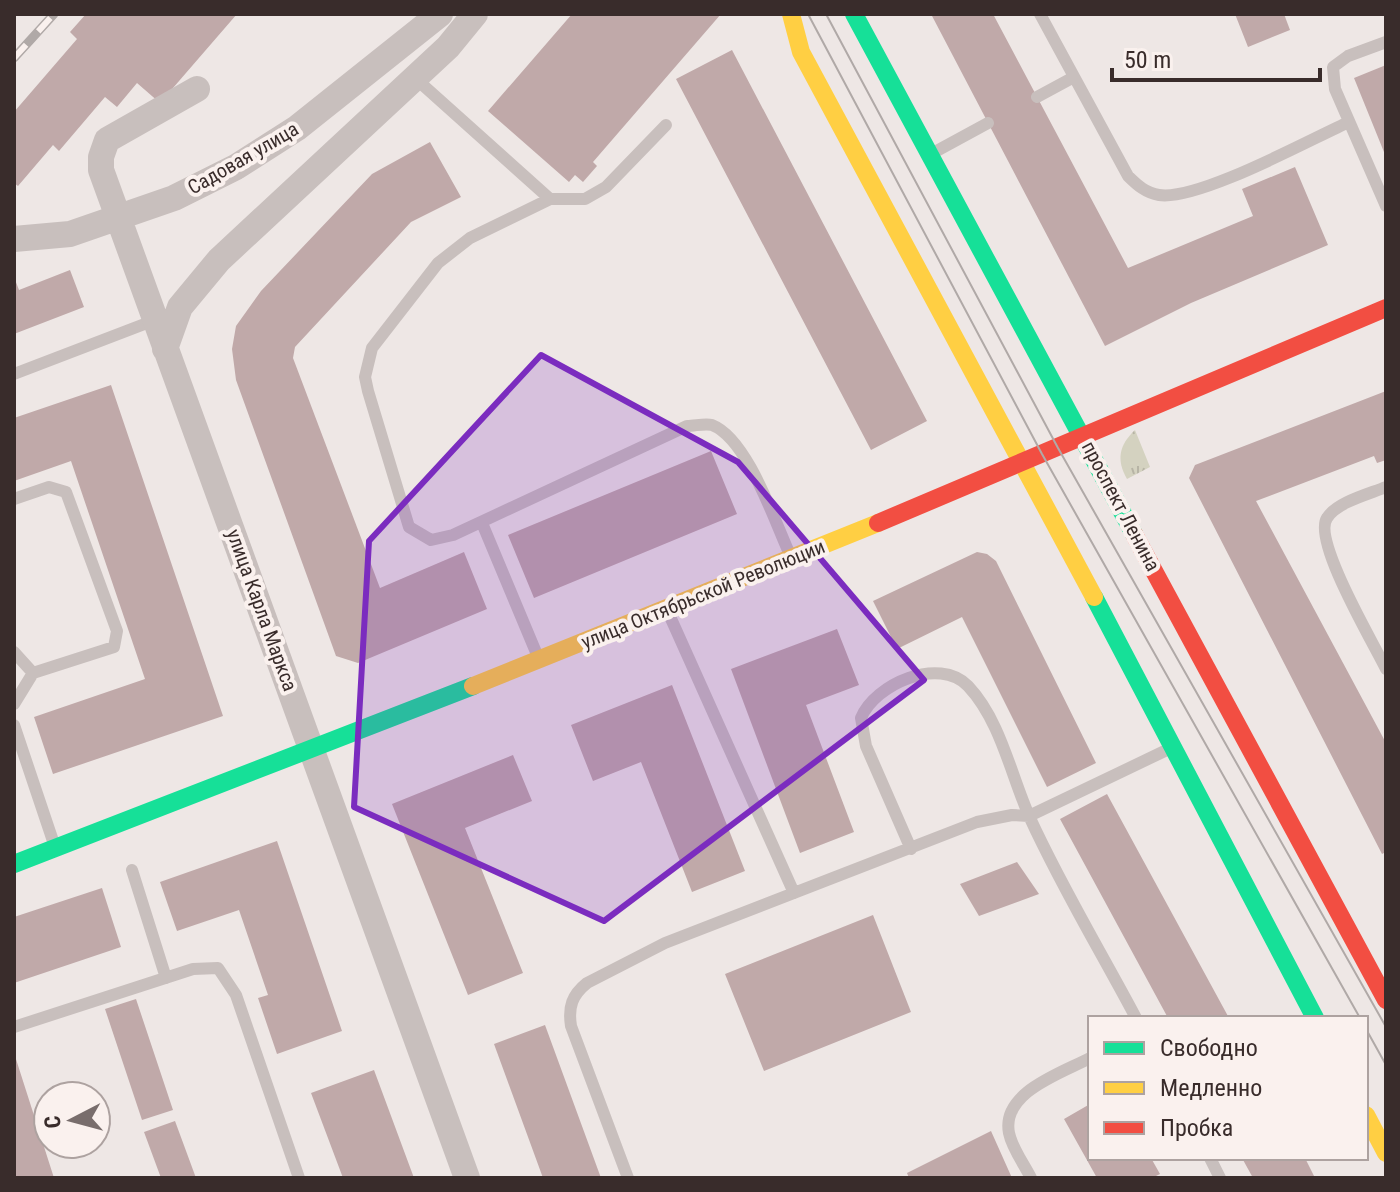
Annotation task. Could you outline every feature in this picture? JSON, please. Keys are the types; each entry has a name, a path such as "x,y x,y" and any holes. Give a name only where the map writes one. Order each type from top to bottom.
{"main road":[{"path":"782,14 1023,462 1314,1016"},
{"path":"791,14 801,52"},
{"name":"проспект Ленина","path":"854,14 1386,1000"},
{"name":"улица Октябрьской Революции","path":"14,864 792,559 1386,308"},
{"path":"1368,1119 1386,1153"}],"street":[{"name":"Садовая улица","path":"14,239 70,234 174,198 236,167 297,128 440,14"},
{"path":"165,349 180,307 219,260 448,47 475,14"},
{"name":"улица Карла Маркса","path":"197,89 107,140 101,157 101,170 314,748 341,835 467,1178"}],"lane":[{"path":"1040,14 1128,176 1144,191 1159,195 1193,192 1349,122"},
{"path":"1386,42 1348,56 1333,67 1335,89 1386,206"},
{"path":"1037,97 1074,77"},
{"path":"415,78 550,199"},
{"path":"929,155 988,123"},
{"path":"666,125 606,187 585,199 550,199 470,238 438,263 372,348 368,360 368,391 409,527 431,540 482,523 687,426 710,424 730,438 746,459 792,559"},
{"path":"14,374 155,320"},
{"path":"14,499 49,487 66,492 117,631 114,647 33,673 14,704"},
{"path":"1386,487 1338,508 1324,521 1323,529 1334,564 1386,669"},
{"path":"482,523 539,660"},
{"path":"666,609 794,893"},
{"path":"14,652 33,673"},
{"path":"911,849 866,746 861,718 874,697 919,675 934,672 954,675 976,696 1008,759 1029,816 1135,1016"},
{"path":"14,725 56,850"},
{"path":"628,1178 571,1026 568,1009 587,983 624,962 993,817 1029,816 1173,747"},
{"path":"132,870 166,978"},
{"path":"14,1027 206,966 218,968 228,979 299,1178"},
{"path":"1031,1178 1009,1135 1012,1111 1018,1100 1033,1088 1088,1059"},
{"path":"1211,1160 1220,1178"}],"highlighted area":[{"path":"541,355 738,462 924,680 604,921 354,807 369,541"}],"green space":[{"path":"1135,430 1150,467 1127,479 1120,459 1125,441"}],"building":[{"path":"86,14 237,14 160,103 137,83 117,107 105,97 59,151 53,145 18,186 14,183 14,112 77,39 70,32"},
{"path":"572,14 721,14 593,162 597,166 583,182 575,175 569,182 488,111"},
{"path":"931,14 993,14 1128,268 1253,216 1242,189 1295,167 1328,245 1191,303 1105,346"},
{"path":"1235,14 1284,14 1290,30 1248,47"},
{"path":"732,50 927,421 871,450 676,79"},
{"path":"1386,65 1386,157 1354,78"},
{"path":"430,142 461,197 411,222 295,347 293,358 380,588 464,552 487,609 358,663 336,656 236,380 232,349 236,326 261,291 372,174"},
{"path":"70,270 84,307 14,334 14,277 19,290"},
{"path":"111,385 223,716 53,774 34,717 145,679 71,461 14,481 14,418"},
{"path":"1386,391 1386,460 1377,463 1374,456 1256,501 1386,743 1386,852 1382,854 1189,478 1195,465"},
{"path":"711,451 737,514 534,598 508,535"},
{"path":"977,552 987,554 996,561 1096,763 1047,787 962,617 897,649 873,601"},
{"path":"837,629 859,685 806,705 854,832 800,853 731,669"},
{"path":"672,685 745,871 692,892 641,762 593,781 571,725"},
{"path":"513,755 532,801 465,828 523,973 468,995 392,804"},
{"path":"1107,794 1228,1016 1167,1016 1060,819"},
{"path":"277,841 342,1031 277,1054 258,998 268,995 239,910 177,931 160,882"},
{"path":"1017,862 1039,894 979,916 960,884"},
{"path":"102,888 121,947 14,983 14,917"},
{"path":"873,915 911,1012 764,1071 725,974"},
{"path":"136,999 173,1110 142,1120 105,1009"},
{"path":"545,1025 601,1178 543,1178 494,1044"},
{"path":"15,1056 32,1109 32,1160 48,1160 54,1178 14,1178"},
{"path":"374,1070 414,1178 343,1178 311,1093"},
{"path":"1088,1105 1088,1160 1152,1160 1160,1174 1152,1178 1097,1178 1064,1119"},
{"path":"175,1121 196,1178 161,1178 144,1132"},
{"path":"991,1131 1012,1178 909,1178 907,1173"},
{"path":"1243,1160 1306,1160 1315,1178 1253,1178"}],"tram line":[{"path":"808,14 1042,454 1359,1016"},
{"path":"826,14 1058,448 1386,1027"},
{"path":"1368,1033 1386,1065"}],"railway":[{"path":"14,58 54,14"}],"traffic: fast":[{"path":"854,14 1134,534"},
{"path":"1094,597 1314,1016"},
{"path":"14,864 473,686"}],"traffic: slow":[{"path":"791,14 801,52 1094,597"},
{"path":"473,686 878,523"},
{"path":"1368,1119 1386,1153"}],"traffic: jam":[{"path":"878,523 1386,308"},
{"path":"1134,534 1386,1000"}]}
